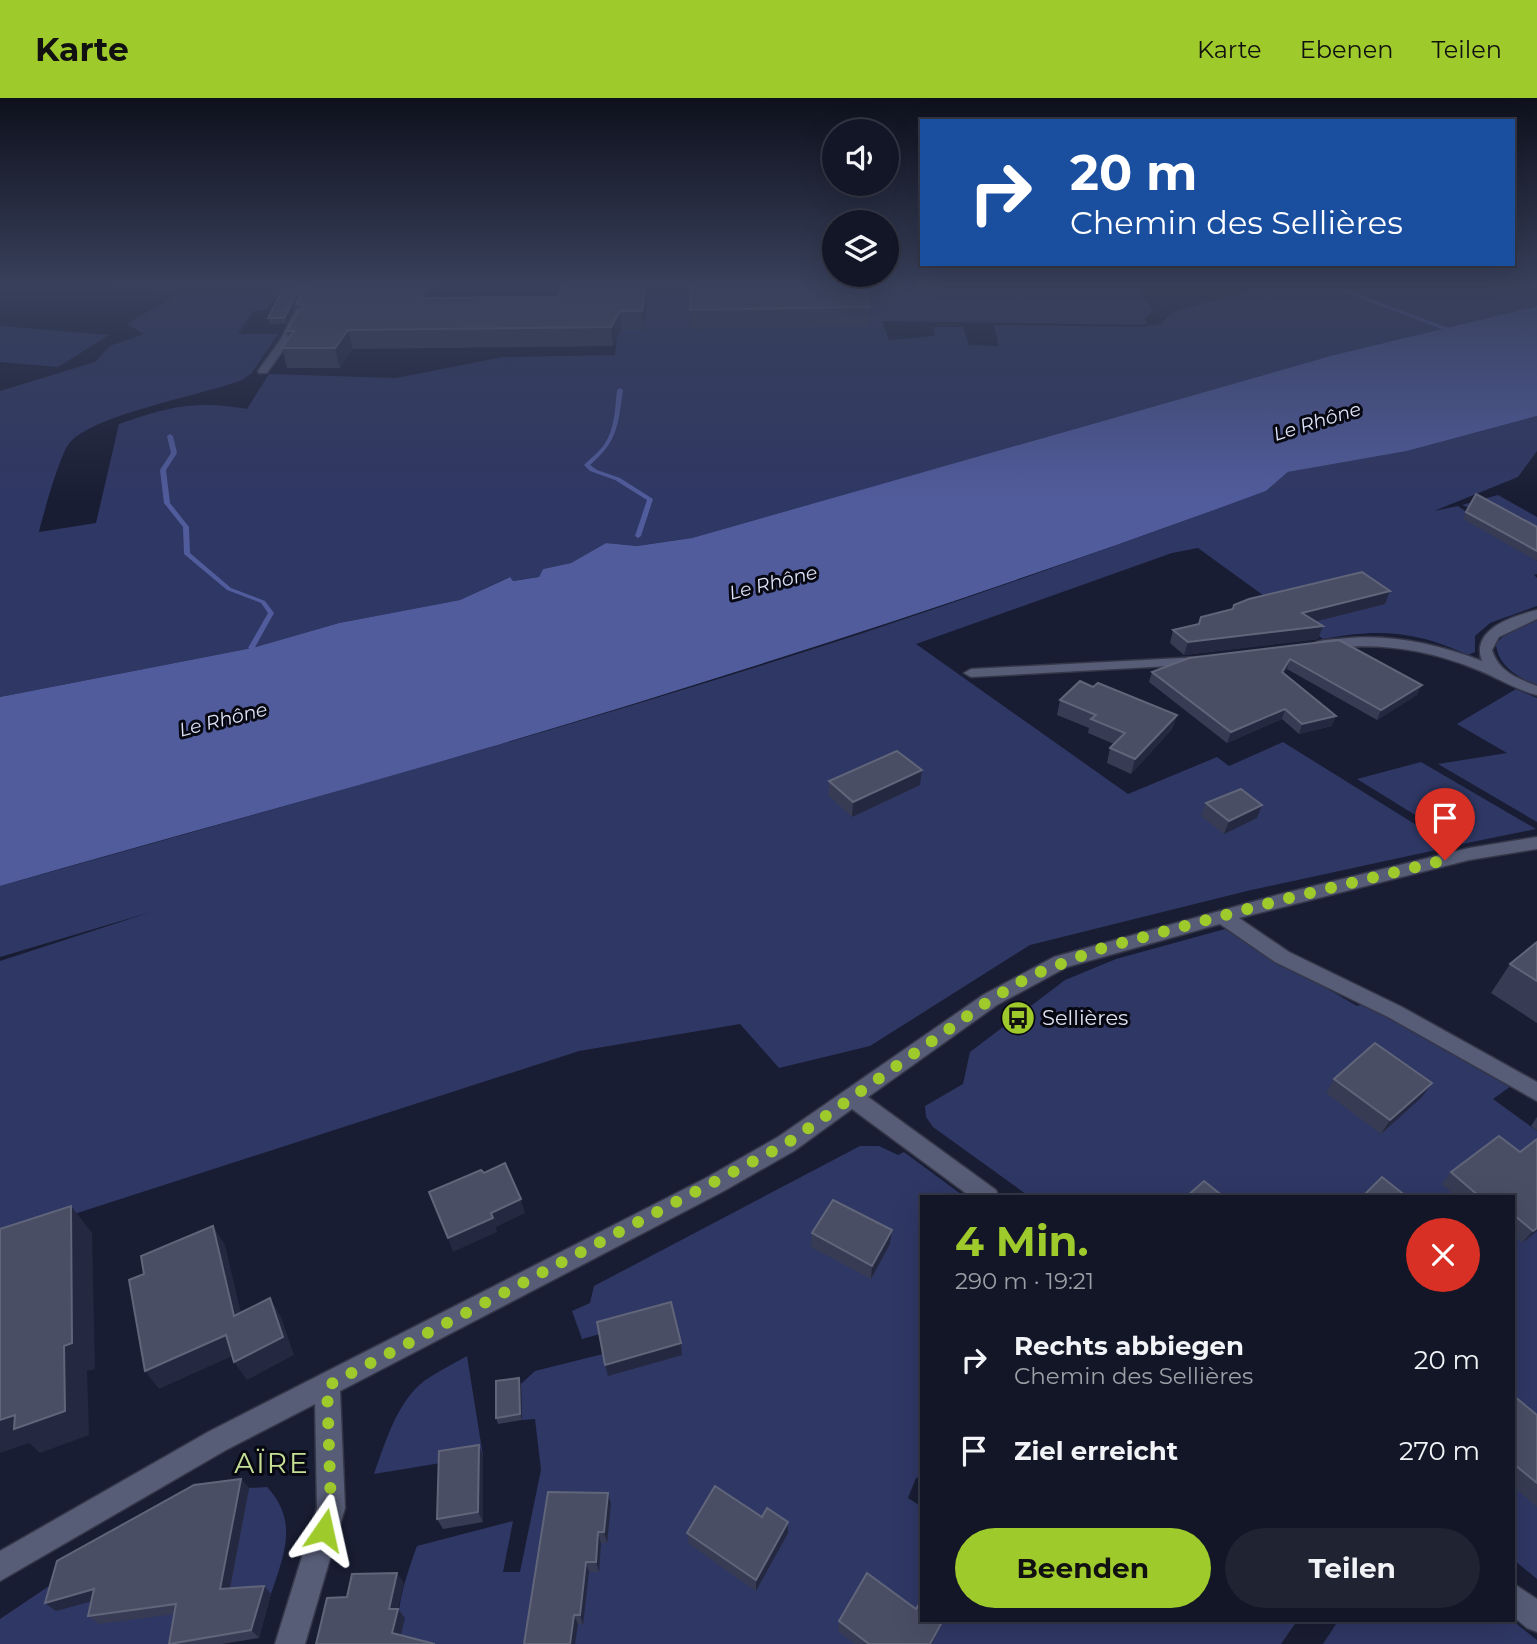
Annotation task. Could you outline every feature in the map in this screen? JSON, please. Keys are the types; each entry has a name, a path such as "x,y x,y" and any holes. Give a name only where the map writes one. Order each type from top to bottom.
{"street":[{"path":"263,371 272,357"},
{"path":"1498,673 1488,657 1486,641 1511,623 1537,614"},
{"path":"1309,646 1364,639 1407,641 1447,652 1537,691"},
{"path":"971,673 1213,660"},
{"path":"0,1567 217,1441 726,1178 786,1144 990,1000 1030,976 1099,949 1222,916 1469,854 1537,843"},
{"path":"1222,916 1282,957 1395,1012 1537,1092"},
{"path":"852,1097 985,1195"},
{"path":"290,1644 331,1508 327,1386"},
{"path":"1515,1599 1537,1618"}],"shaded area":[{"path":"0,357 74,357 58,367 0,362"},
{"path":"100,357 263,357 252,373 242,380 122,415 80,434 64,452 39,532 96,523 119,424 153,413 196,405 247,409 269,374 396,378 502,357 1326,357 692,538 637,546 606,543 571,563 543,569 539,577 512,581 509,577 460,600 339,623 252,648 0,697 0,391 95,362"},
{"path":"1537,416 1537,451 1518,477 1434,511 1458,506 1537,561 1537,574 1534,575 1537,578 1537,606 1490,623 1475,636 1475,652 1468,655 1432,641 1397,634 1362,633 1323,639 1198,548 1172,553 916,644 1128,794 1217,757 1229,766 1283,742 1434,836 1436,850 1247,891 1030,945 870,1046 779,1068 740,1024 579,1051 0,1238 0,961 151,912 0,957 0,886 541,733 863,633 1266,491 1288,472 1407,451"},
{"path":"1498,495 1537,517 1537,537 1462,505"},
{"path":"1537,620 1537,686 1516,675 1504,664 1496,643 1507,633"},
{"path":"1516,689 1537,698 1537,822 1438,764 1507,753 1457,724"},
{"path":"1421,762 1536,829 1462,844 1357,779"},
{"path":"1225,929 1357,1006 1364,1004 1514,1084 1493,1099 1537,1131 1537,1579 1515,1561 1515,1195 1027,1195 933,1127 926,1117 925,1106 963,1084 970,1052 1065,980 1116,959"},
{"path":"860,1146 879,1146 898,1155 904,1152 962,1195 920,1195 920,1477 916,1478 908,1498 920,1506 920,1622 1296,1622 1281,1644 398,1644 400,1606 417,1546 513,1521 503,1572 520,1572 541,1470 535,1419 522,1420 521,1384 535,1371 603,1354 600,1334 582,1339 572,1311 590,1303 594,1286"},
{"path":"467,1356 483,1456 374,1474 393,1424 406,1400 424,1381"},
{"path":"267,1487 277,1500 286,1526 284,1552 271,1594 228,1598 249,1488"},
{"path":"67,1574 104,1598 186,1612 180,1644 0,1644 0,1619"},
{"path":"1337,1622 1514,1622 1537,1640 1537,1644 1323,1644"}],"water":[{"name":"Le Rhône","path":"1326,357 1537,357 1537,416 1407,451 1288,472 1266,491 1073,560 781,657 426,766 0,886 0,697 252,648 339,623 460,600 510,577 513,581 539,577 543,569 571,563 606,543 637,546 692,538"}],"building":[{"path":"1476,494 1537,527 1537,551 1466,512"},
{"path":"1362,572 1390,591 1302,613 1323,626 1188,642 1173,630 1199,624 1201,617 1233,609 1234,605 1249,599"},
{"path":"1339,640 1422,685 1381,710 1290,659 1282,672 1336,716 1302,724 1285,709 1231,732 1152,672 1189,658"},
{"path":"1080,681 1093,687 1098,683 1177,715 1135,759 1110,748 1125,733 1091,719 1096,715 1060,700"},
{"path":"897,751 922,770 853,802 829,781"},
{"path":"1241,789 1262,805 1229,821 1206,803"},
{"path":"1537,942 1537,981 1510,964"},
{"path":"1375,1043 1432,1083 1390,1120 1334,1079"},
{"path":"1499,1136 1520,1152 1537,1139 1537,1228 1533,1231 1515,1216 1515,1195 1478,1195 1451,1172"},
{"path":"505,1163 521,1199 491,1213 493,1218 448,1238 429,1192"},
{"path":"1382,1177 1404,1195 1364,1195"},
{"path":"1204,1181 1222,1195 1188,1195"},
{"path":"833,1200 892,1230 872,1266 812,1233"},
{"path":"71,1206 72,1343 64,1346 65,1411 14,1429 15,1415 0,1420 0,1229"},
{"path":"213,1226 234,1316 270,1298 283,1337 234,1362 226,1335 145,1371 129,1280 144,1274 141,1256"},
{"path":"671,1302 681,1343 605,1365 597,1322"},
{"path":"519,1378 520,1414 496,1418 496,1381"},
{"path":"1515,1397 1537,1415 1537,1483 1515,1465"},
{"path":"479,1445 478,1512 437,1519 439,1451"},
{"path":"241,1479 220,1589 264,1586 251,1630 169,1644 176,1604 88,1616 94,1589 45,1603 57,1561 194,1485"},
{"path":"715,1486 762,1517 767,1508 788,1522 756,1580 687,1533"},
{"path":"548,1492 608,1493 604,1532 598,1532 596,1562 586,1562 580,1615 574,1615 570,1644 524,1644"},
{"path":"397,1573 389,1609 398,1609 392,1633 435,1644 316,1644 327,1598 347,1597 352,1574"},
{"path":"867,1573 916,1609 920,1602 920,1622 942,1622 930,1644 869,1644 839,1621"}],"waterway":[{"path":"620,390 616,423 610,440 587,465 595,471 618,479 650,499 638,536"},
{"path":"170,436 174,453 163,470 167,503 186,527 187,554 229,589 263,602 271,613 252,648"}],"place":[{"name":"Sellières","path":"1018,1018"}],"district":[{"name":"AÏRE","path":"272,1463"}],"route":[{"path":"324,1530 331,1508 327,1386 549,1268 713,1185 786,1144 990,1000 1030,976 1099,949 1277,901 1445,860"}]}
